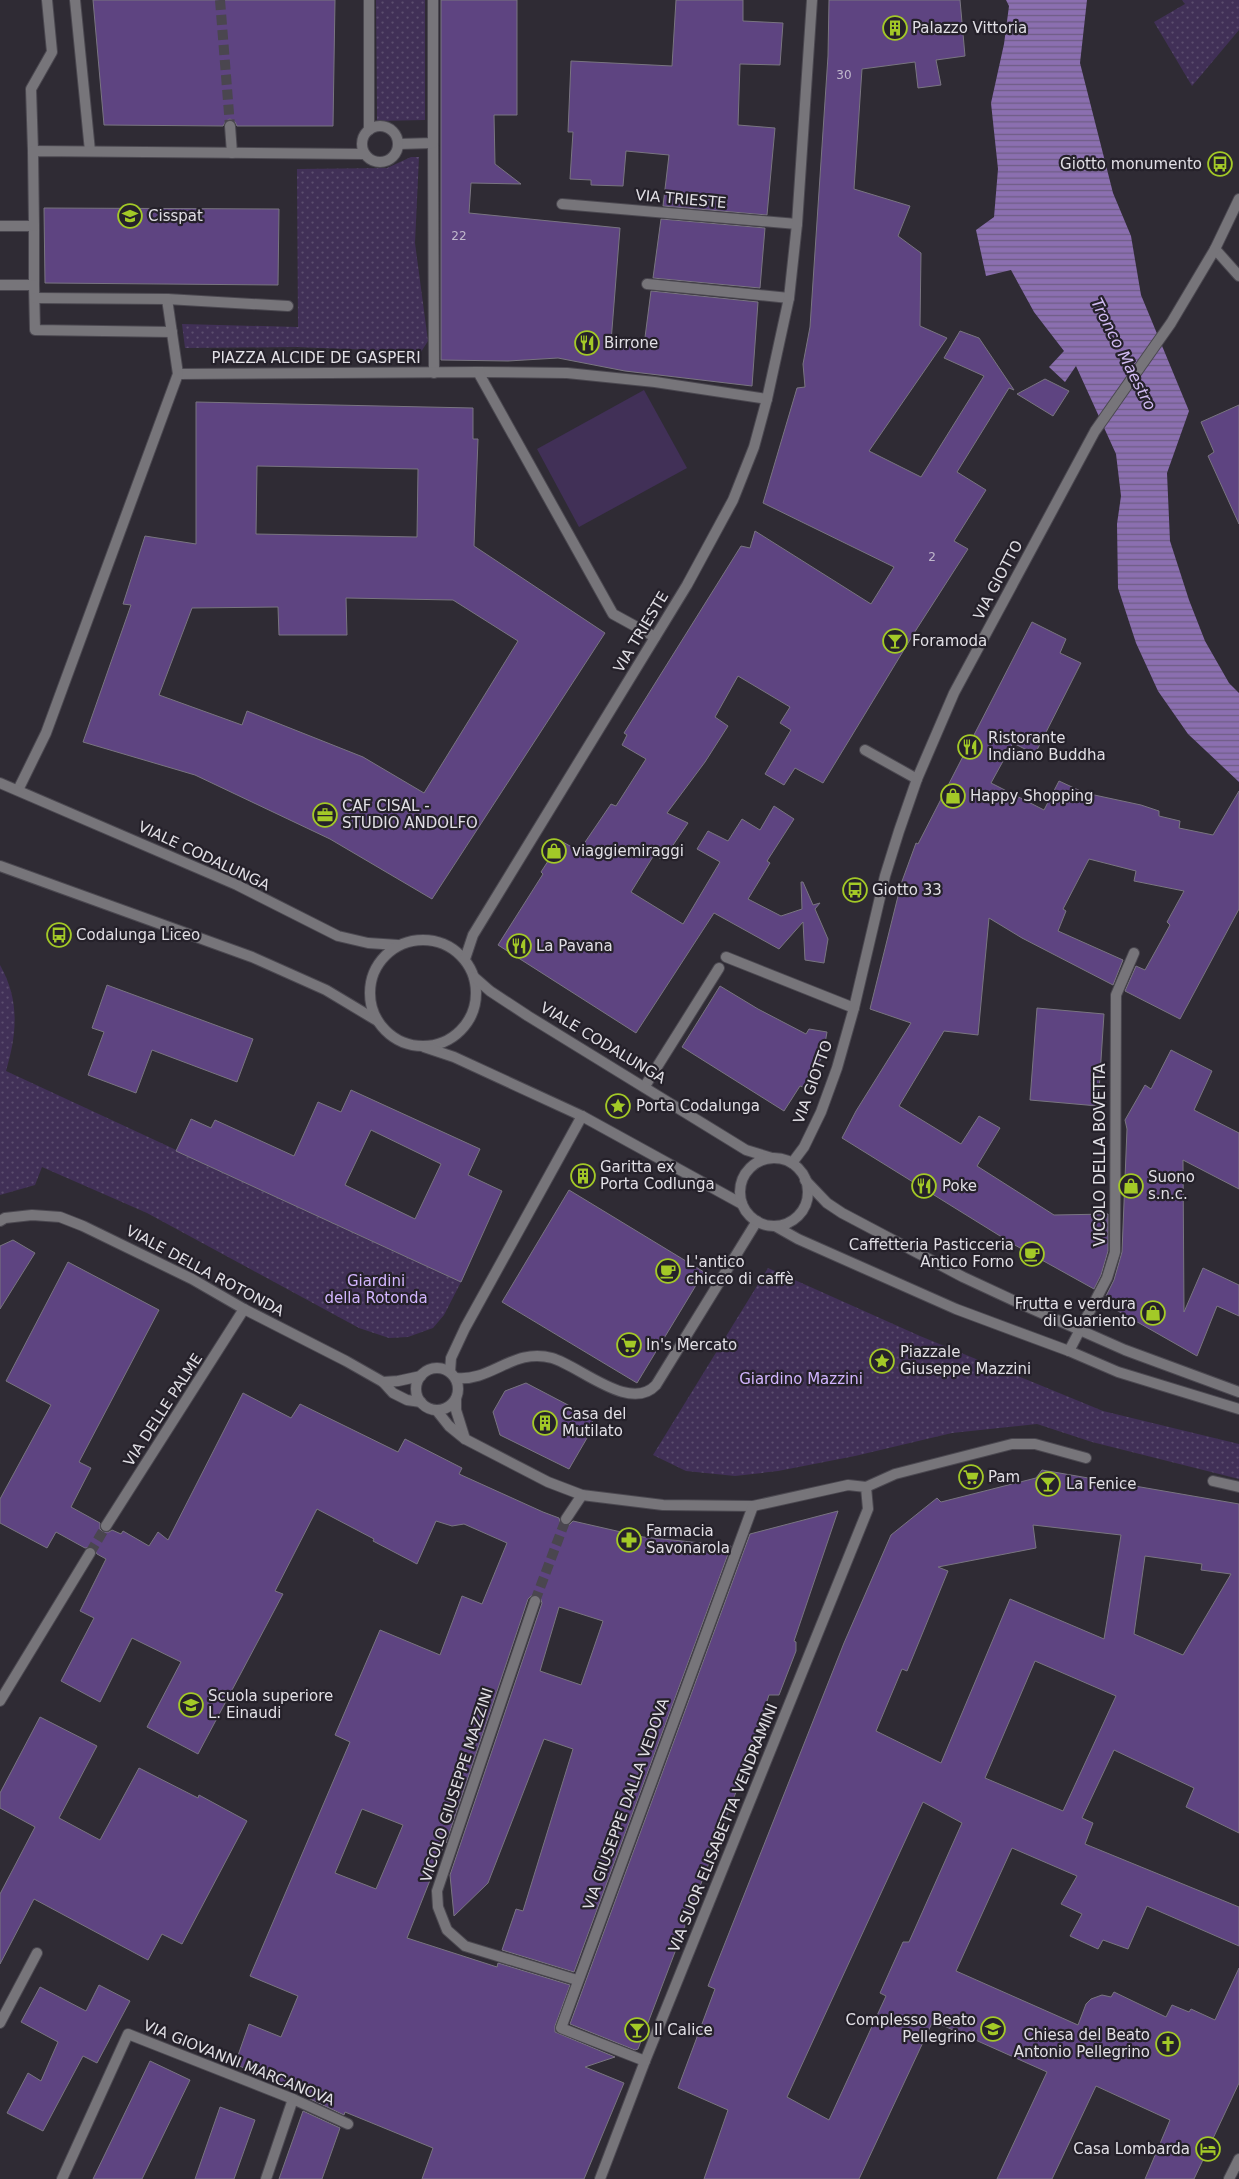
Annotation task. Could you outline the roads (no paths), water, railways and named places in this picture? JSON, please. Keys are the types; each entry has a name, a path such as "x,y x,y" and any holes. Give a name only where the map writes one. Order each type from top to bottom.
{"street":[{"path":"47,0 52,52 32,88 34,330 172,332"},
{"path":"75,0 90,151"},
{"path":"369,0 369,130"},
{"name":"PIAZZA ALCIDE DE GASPERI","path":"178,374 434,373 433,0"},
{"name":"VIA TRIESTE","path":"464,959 474,935 687,585 733,500 754,447 767,399 789,298 797,224 812,0"},
{"path":"230,126 232,153"},
{"path":"374,127 388,128 397,137 398,144 397,152 385,162 377,163 370,160 364,154 362,141 369,130 374,127"},
{"path":"398,144 433,142"},
{"path":"33,151 364,154"},
{"name":"VIA GIOTTO","path":"792,1163 804,1147 821,1112 854,1008 885,876 918,779 954,693 1095,431 1171,322 1215,249 1239,199"},
{"name":"VIA TRIESTE","path":"562,204 797,224"},
{"path":"0,226 34,226"},
{"path":"1215,249 1239,276"},
{"path":"647,284 789,298"},
{"path":"0,286 34,286"},
{"path":"35,298 167,300 288,306"},
{"path":"18,790 46,732 178,374 167,300"},
{"path":"478,372 613,614 655,637"},
{"path":"434,373 567,373 655,382 767,399"},
{"path":"865,750 918,779"},
{"name":"VIALE CODALUNGA","path":"0,784 18,790 237,885 338,936 368,943 398,945"},
{"path":"0,866 252,957 326,990 376,1020"},
{"path":"424,1047 443,1043 460,1032 472,1016 476,996 474,977 464,959 451,947 434,940 415,940 398,945 384,955 374,970 369,986 370,1004 376,1020 385,1031 396,1040 454,1056 582,1116 742,1204"},
{"name":"VICOLO DELLA BOVETTA","path":"1069,1351 1107,1278 1115,1252 1116,995 1134,953"},
{"path":"726,957 854,1008"},
{"path":"645,1086 719,968"},
{"name":"VIALE CODALUNGA","path":"474,977 528,1016 645,1086 746,1150 772,1158"},
{"path":"437,1410 448,1408 456,1399 459,1392 453,1375 451,1358 582,1116"},
{"path":"1239,1392 1126,1350 963,1277 827,1203 792,1163 772,1158 764,1160 748,1170 741,1186 742,1204 746,1212 757,1221 775,1226 798,1239 956,1309 1069,1351 1118,1372 1239,1409"},
{"path":"775,1226 795,1219 802,1211 808,1191 805,1180"},
{"name":"VIALE DELLA ROTONDA","path":"3,1220 32,1215 60,1217 83,1226 192,1279 244,1310 346,1361 383,1382 393,1393 407,1400 421,1402 428,1408 437,1410 449,1426 465,1440 548,1482 582,1495"},
{"path":"421,1402 416,1394 417,1384 421,1376 427,1371 435,1368 453,1375 472,1378 522,1357 535,1354 568,1363 618,1391 633,1396 644,1394 656,1385 757,1221"},
{"name":"VIA DELLE PALME","path":"106,1526 244,1310"},
{"path":"383,1382 398,1382 421,1376"},
{"path":"456,1399 456,1410 465,1440"},
{"path":"566,1519 582,1495 663,1505 753,1506 848,1485 866,1487 895,1474 1012,1444 1035,1444 1086,1458"},
{"path":"1213,1481 1239,1487"},
{"name":"VIA SUOR ELISABETTA VENDRAMINI","path":"600,2179 645,2061 868,1509 866,1487"},
{"name":"VIA GIUSEPPE DALLA VEDOVA","path":"645,2061 561,2028 577,1980 753,1506"},
{"path":"0,1701 90,1553"},
{"name":"VICOLO GIUSEPPE MAZZINI","path":"534,1601 437,1891 438,1907 447,1930 466,1946 577,1980"},
{"path":"0,2023 37,1952"},
{"name":"VIA GIOVANNI MARCANOVA","path":"62,2179 128,2034 293,2099 348,2124"},
{"path":"266,2179 293,2099"},
{"path":"1229,2179 1239,2159"}],"water":[{"name":"Tronco Maestro","path":"1006,0 1087,0 1080,63 1113,193 1131,236 1141,295 1189,411 1167,473 1170,541 1189,600 1205,641 1229,683 1239,693 1239,782 1188,734 1158,691 1136,643 1118,588 1117,524 1121,496 1116,454 1076,366 1065,382 1049,367 1064,351 1034,312 1011,270 986,276 976,230 994,217 998,169 991,103 1004,44 1009,6"}],"tunnel":[{"path":"220,0 230,126"},
{"path":"535,1601 566,1519"},
{"path":"90,1553 106,1526"}],"place":[{"name":"Palazzo Vittoria","path":"895,28"},
{"name":"Giotto monumento","path":"1220,164"},
{"name":"Cisspat","path":"130,216"},
{"name":"Birrone","path":"587,343"},
{"name":"Foramoda","path":"895,641"},
{"name":"Ristorante Indiano Buddha","path":"970,747"},
{"name":"Happy Shopping","path":"953,796"},
{"name":"CAF CISAL - STUDIO ANDOLFO","path":"325,815"},
{"name":"viaggiemiraggi","path":"554,851"},
{"name":"Giotto 33","path":"855,890"},
{"name":"Codalunga Liceo","path":"59,935"},
{"name":"La Pavana","path":"519,946"},
{"name":"Porta Codalunga","path":"618,1106"},
{"name":"Garitta ex Porta Codlunga","path":"583,1176"},
{"name":"Poke","path":"924,1186"},
{"name":"Suono s.n.c.","path":"1131,1186"},
{"name":"Caffetteria Pasticceria Antico Forno","path":"1032,1254"},
{"name":"L'antico chicco di caffè","path":"668,1271"},
{"name":"Frutta e verdura di Guariento","path":"1153,1313"},
{"name":"In's Mercato","path":"629,1345"},
{"name":"Piazzale Giuseppe Mazzini","path":"882,1361"},
{"name":"Casa del Mutilato","path":"545,1423"},
{"name":"Pam","path":"971,1477"},
{"name":"La Fenice","path":"1048,1484"},
{"name":"Farmacia Savonarola","path":"629,1540"},
{"name":"Scuola superiore L. Einaudi","path":"191,1705"},
{"name":"Complesso Beato Pellegrino","path":"993,2029"},
{"name":"Il Calice","path":"637,2030"},
{"name":"Chiesa del Beato Antonio Pellegrino","path":"1168,2044"},
{"name":"Casa Lombarda","path":"1208,2149"}],"park label":[{"name":"Giardini della Rotonda","path":"376,1290"},
{"name":"Giardino Mazzini","path":"801,1379"}]}
